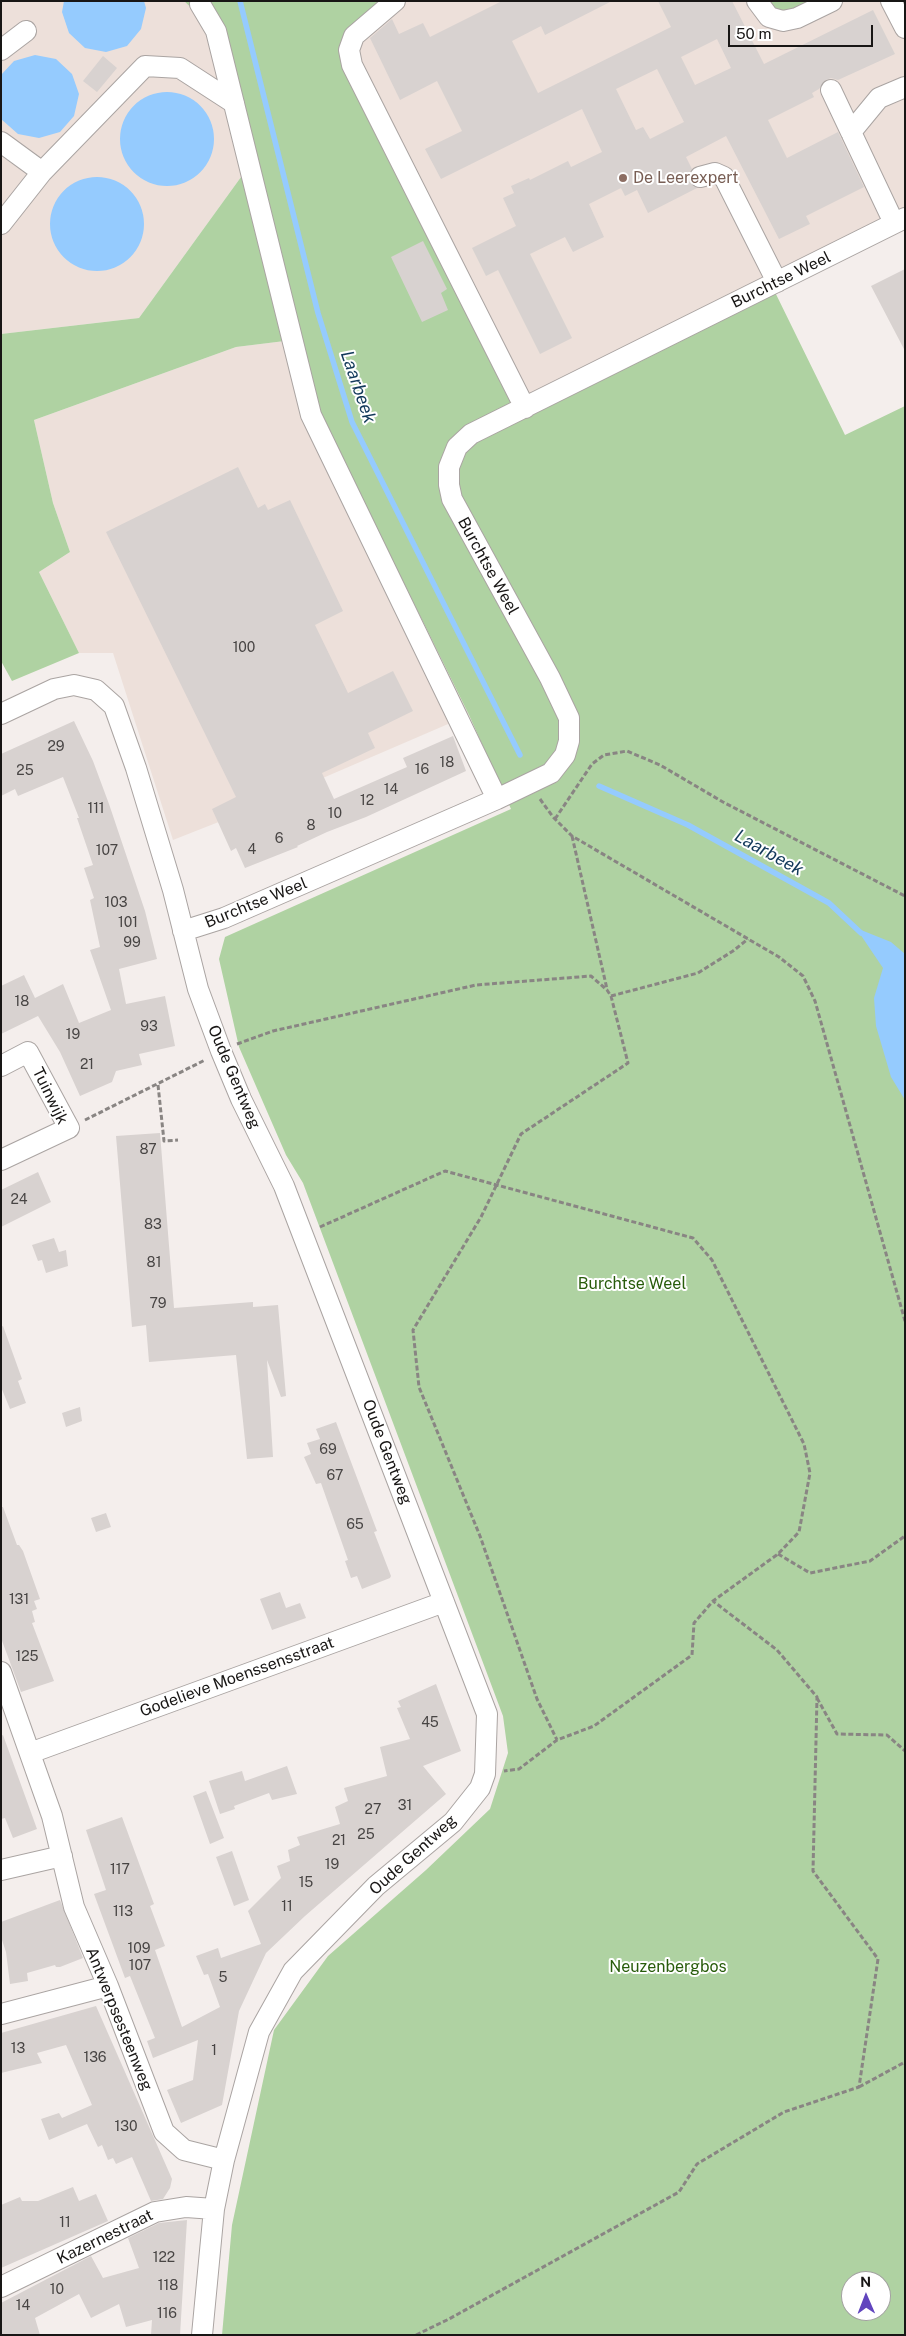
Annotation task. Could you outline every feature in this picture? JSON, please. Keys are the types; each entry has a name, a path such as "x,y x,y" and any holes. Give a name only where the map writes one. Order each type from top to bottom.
{"street":[{"path":"395,1 354,36 349,50 352,64 525,408"},
{"path":"757,1 769,17 783,21 798,18 832,1"},
{"path":"891,1 905,28"},
{"path":"200,4 216,31 312,415 497,799"},
{"path":"1,50 26,31"},
{"path":"1,224 42,172 145,66 180,68 234,103"},
{"path":"851,132 879,98 905,87"},
{"path":"831,90 851,132 899,221"},
{"path":"1,142 42,172"},
{"path":"700,177 715,173 724,177 777,282"},
{"name":"Burchtse Weel","path":"183,931 224,918 530,784 551,774 565,756 569,741 569,718 550,678 452,499 448,485 450,467 457,446 471,434 899,221"},
{"name":"Oude Gentweg","path":"1,714 54,688 74,685 96,690 114,706 136,768 198,990 221,1051 242,1099 284,1186 487,1714 485,1774 480,1788 453,1822 376,1886 293,1971 259,2032 224,2160"},
{"name":"Tuinwijk","path":"1,1066 28,1052 69,1128 1,1160"},
{"name":"Godelieve Moenssensstraat","path":"30,1753 444,1602"},
{"name":"Antwerpsesteenweg","path":"1,1672 52,1816 74,1907 108,1986 164,2132 184,2150 224,2160"},
{"path":"1,1870 62,1856"},
{"path":"1,2014 108,1986"},
{"path":"202,2335 214,2209 224,2160"},
{"name":"Kazernestraat","path":"1,2287 155,2212 186,2207 214,2209"}],"path":[{"path":"555,819 592,764 604,755 627,752 660,765 722,802 905,896"},
{"path":"530,784 555,819 572,836 779,957 803,976 815,1001 905,1321"},
{"path":"557,1740 537,1699 480,1536 419,1388 413,1330 481,1217 521,1134 628,1063 607,990 572,836"},
{"path":"610,996 698,973 734,951 748,939"},
{"path":"69,1128 196,1066 221,1051 273,1031 476,985 591,976 607,990"},
{"path":"158,1085 164,1141 178,1140"},
{"path":"303,1235 445,1171 693,1238 712,1260 804,1444 810,1473 799,1532 778,1554 713,1600 694,1623 692,1656 594,1726 557,1740 519,1769 485,1774"},
{"path":"778,1554 810,1573 870,1561 905,1536"},
{"path":"713,1600 777,1650 817,1697 837,1734 887,1735 905,1751"},
{"path":"817,1697 813,1871 878,1959 858,2087"},
{"path":"416,2335 449,2319 679,2192 697,2164 784,2112 858,2087 905,2062"}],"shaded area":[{"path":"1,1 184,1 216,31 249,166 139,318 1,334"},
{"name":"De Leerexpert","path":"287,1 905,1 905,218 525,408"},
{"path":"301,339 320,413 469,715 244,812 173,840 113,653 79,653 39,572 70,552 53,503 34,420 236,347"}],"green space":[{"name":"Neuzenbergbos","path":"184,1 395,1 349,50 525,407 771,284 845,435 905,406 905,2335 222,2335 232,2225 274,2030 328,1956 426,1870 490,1809 508,1753 503,1716 303,1183 286,1155 239,1047 219,959 225,937 511,809 469,715 320,413 301,339 236,347 34,420 53,503 70,552 39,572 79,653 12,681 1,661 1,334 139,318 249,166 216,31"},
{"path":"757,1 832,1 797,18"}],"water":[{"path":"64,1 144,1 146,8 141,29 127,46 106,52 85,48 69,33 62,12"},
{"path":"35,55 56,59 72,74 79,94 74,116 60,132 39,138 18,134 1,119 1,75 14,61"},
{"path":"167,92 185,96 200,106 210,121 214,139 210,157 200,172 185,182 167,186 149,182 134,172 124,157 120,139 124,121 134,106 149,96"},
{"path":"97,177 115,181 130,191 140,206 144,224 140,242 130,257 115,267 97,271 79,267 64,257 54,242 50,224 54,206 64,191 79,181"},
{"path":"856,928 891,942 905,954 905,1100 891,1077 876,1026 874,998 883,968"}],"building":[{"path":"502,1 612,1 545,35 541,26 512,41 538,93 671,27 658,1 732,1 764,64 873,10 895,54 838,80 831,78 826,80 819,89 812,93 814,97 768,120 787,158 838,132 864,187 806,216 810,224 779,239 726,136 686,157 692,169 688,174 689,181 697,188 648,213 637,190 625,196 621,188 589,204 604,237 573,252 565,237 530,254 572,338 540,354 498,270 486,276 472,248 516,226 503,198 514,193 511,186 529,178 530,180 568,161 571,167 602,152 582,109 441,179 425,149 462,131 437,81 400,100 370,38 392,19 399,34 423,23 430,37","holes":["717,39 731,68 695,85 681,57","657,69 684,122 650,139 643,127 636,130 616,89"]},
{"path":"103,56 117,68 97,92 83,81"},
{"path":"423,241 447,289 441,293 448,310 422,322 391,257"},
{"path":"905,269 905,351 871,286"},
{"path":"238,467 258,508 265,504 268,510 290,500 343,611 315,625 348,693 393,671 413,711 368,733 375,748 322,773 334,799 407,767 403,758 453,736 466,771 366,817 327,832 298,847 245,868 236,848 231,851 212,809 236,797 106,532"},
{"path":"74,721 93,761 109,804 145,911 157,959 119,969 126,1004 165,996 175,1046 139,1054 142,1065 116,1071 112,1082 80,1096 60,1052 38,1016 1,1034 1,986 24,975 35,998 63,984 79,1023 111,1010 90,950 100,947 90,900 94,898 84,868 93,865 77,818 79,818 63,777 18,796 15,789 1,796 1,754"},
{"path":"160,1133 174,1308 253,1302 253,1307 278,1305 286,1396 281,1397 267,1360 273,1457 247,1459 236,1355 149,1362 146,1325 132,1327 116,1136"},
{"path":"38,1172 51,1202 1,1227 1,1190"},
{"path":"54,1238 59,1252 66,1250 68,1266 46,1273 42,1260 38,1261 32,1245"},
{"path":"3,1326 22,1379 18,1381 26,1403 10,1409 1,1387 1,1327"},
{"path":"80,1407 82,1421 66,1427 62,1413"},
{"path":"336,1422 377,1531 374,1532 391,1576 362,1589 357,1576 351,1578 345,1561 348,1560 321,1483 316,1484 304,1457 311,1454 307,1443 320,1439 316,1429"},
{"path":"1,1507 3,1507 17,1545 23,1551 40,1599 34,1601 37,1609 32,1611 35,1622 32,1623 54,1681 21,1692 1,1638"},
{"path":"106,1513 111,1527 96,1532 91,1518"},
{"path":"280,1592 286,1608 300,1603 306,1618 272,1630 260,1599"},
{"path":"436,1684 461,1751 423,1766 446,1794 305,1916 266,1953 239,2011 222,2105 181,2123 167,2090 193,2080 198,2040 153,2058 147,2041 155,2038 130,1976 125,1978 94,1894 106,1890 86,1830 122,1817 154,1904 150,1906 165,1946 155,1950 182,2027 220,2007 208,1974 204,1975 196,1956 218,1948 221,1958 261,1944 248,1911 281,1878 277,1866 290,1861 288,1850 300,1845 297,1837 340,1824 335,1807 348,1801 344,1788 387,1776 380,1747 410,1739 397,1708 401,1707 398,1701"},
{"path":"3,1735 37,1829 13,1838 5,1818 1,1819 1,1736"},
{"path":"287,1766 297,1794 272,1800 269,1793 234,1806 235,1809 220,1814 209,1781 242,1771 245,1781"},
{"path":"206,1791 224,1838 210,1844 193,1796"},
{"path":"232,1851 249,1900 234,1906 216,1857"},
{"path":"60,1900 83,1958 60,1967 55,1965 27,1973 28,1981 10,1984 6,1952 1,1937 1,1922"},
{"path":"96,2006 172,2179 170,2188 163,2199 151,2201 132,2157 116,2164 113,2158 108,2160 102,2145 98,2147 87,2124 49,2140 41,2119 59,2113 62,2118 92,2105 66,2045 37,2053 42,2063 1,2073 1,2033"},
{"path":"73,2187 79,2201 96,2194 108,2221 1,2268 1,2205 20,2197 22,2201 38,2201"},
{"path":"187,2220 180,2335 151,2335 152,2320 126,2327 119,2304 91,2318 79,2294 35,2318 40,2335 1,2335 1,2303 91,2256 103,2278 139,2268 128,2238 159,2223"}],"waterway":[{"name":"Laarbeek","path":"240,1 318,313 352,422 520,755"},
{"name":"Laarbeek","path":"599,786 688,825 829,903 861,933"}],"place":[{"name":"De Leerexpert","path":"623,178"}]}
